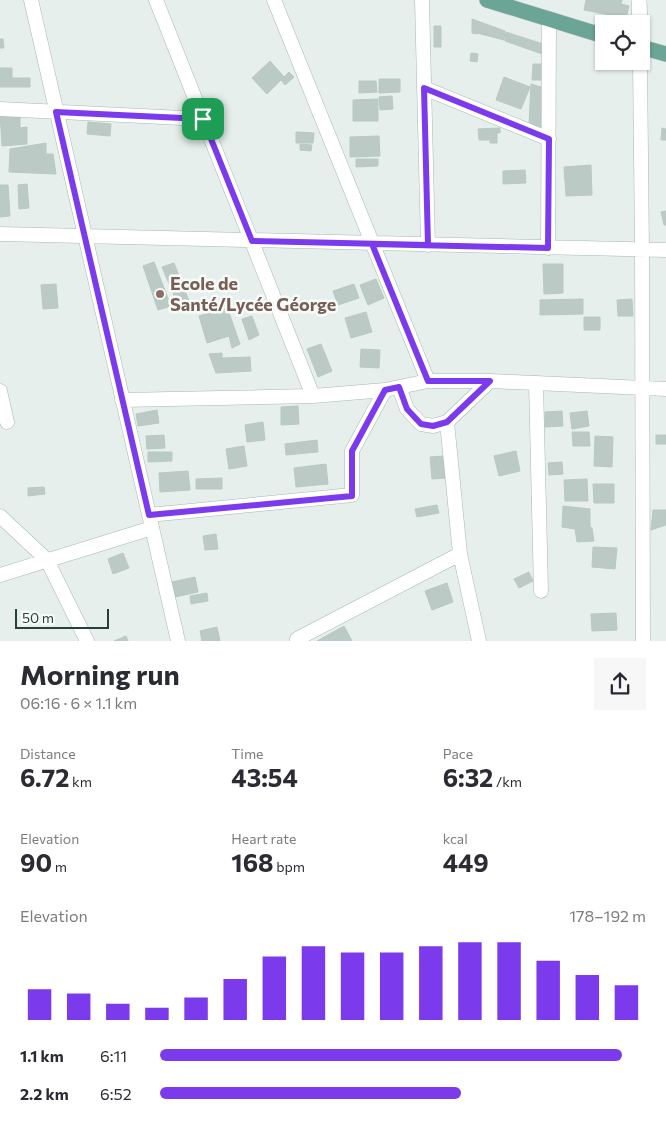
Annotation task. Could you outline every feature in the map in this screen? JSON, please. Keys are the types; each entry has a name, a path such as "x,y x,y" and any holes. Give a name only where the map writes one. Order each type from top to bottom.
{"main road":[{"path":"486,0 505,3 549,20 595,33"},
{"path":"650,50 666,54"}],"street":[{"path":"31,0 178,641"},
{"path":"156,0 313,396"},
{"path":"274,0 428,381"},
{"path":"422,0 428,245"},
{"path":"640,0 640,15"},
{"path":"548,248 549,20"},
{"path":"640,70 643,641"},
{"path":"424,88 549,139"},
{"path":"0,109 203,119"},
{"path":"0,234 666,250"},
{"path":"122,400 313,396 385,390 428,381 490,381 666,389"},
{"path":"399,387 407,409 421,424 433,426 447,422 490,381"},
{"path":"536,383 542,591"},
{"path":"0,575 47,560 150,522 352,496 352,451 385,390"},
{"path":"0,391 7,422"},
{"path":"447,422 460,554 479,641"},
{"path":"0,516 47,560 87,641"},
{"path":"297,639 460,554"}],"building":[{"path":"586,0 622,0 621,4 629,6 627,15 610,15 584,10"},
{"path":"472,19 505,31 504,40 472,33"},
{"path":"434,26 441,26 441,47 434,47"},
{"path":"506,32 543,44 542,54 505,41"},
{"path":"0,39 3,39 4,48 0,48"},
{"path":"471,53 478,54 477,62 470,61"},
{"path":"270,61 284,77 289,72 294,77 285,85 281,80 267,94 252,78"},
{"path":"533,64 541,64 541,80 532,80"},
{"path":"0,68 12,68 12,78 30,78 30,87 0,87"},
{"path":"504,77 530,87 521,109 496,100"},
{"path":"379,79 400,79 400,92 379,93"},
{"path":"359,81 376,81 377,92 359,93"},
{"path":"531,84 541,87 540,92 543,93 543,129 529,125"},
{"path":"392,96 393,109 380,110 379,97"},
{"path":"378,99 378,121 353,121 353,100"},
{"path":"20,111 20,128 27,127 27,144 2,146 0,113"},
{"path":"88,122 111,124 110,136 87,134"},
{"path":"500,128 500,133 497,133 497,143 490,143 490,140 479,140 478,129"},
{"path":"662,128 666,129 666,140 661,140"},
{"path":"296,132 314,133 313,143 296,143"},
{"path":"379,136 380,156 350,157 350,137"},
{"path":"46,143 46,154 53,154 56,174 9,172 10,149"},
{"path":"300,144 312,145 311,151 300,150"},
{"path":"356,159 378,159 378,166 356,167"},
{"path":"591,165 592,195 566,196 564,167"},
{"path":"525,170 526,183 503,184 503,171"},
{"path":"27,184 29,208 19,209 18,185"},
{"path":"0,185 8,185 10,216 0,217"},
{"path":"666,211 666,225 664,225 661,212"},
{"path":"154,262 171,306 158,310 143,266"},
{"path":"174,263 191,306 180,310 162,267"},
{"path":"543,264 563,264 563,293 544,294"},
{"path":"376,279 384,298 368,305 360,285"},
{"path":"56,284 58,308 43,309 41,285"},
{"path":"354,284 359,298 338,305 333,291"},
{"path":"583,299 583,314 540,315 540,300"},
{"path":"632,299 633,316 618,316 617,300"},
{"path":"227,307 240,344 232,348 229,336 207,343 199,316"},
{"path":"366,312 372,332 351,338 345,318"},
{"path":"252,316 259,335 249,340 242,319"},
{"path":"584,317 600,317 600,330 584,330"},
{"path":"321,344 332,371 318,377 307,349"},
{"path":"361,349 380,350 379,368 360,367"},
{"path":"222,353 222,358 250,357 251,371 216,373 209,354"},
{"path":"298,406 299,424 281,425 281,407"},
{"path":"157,410 159,423 138,426 136,414"},
{"path":"562,411 563,426 545,427 545,412"},
{"path":"587,411 589,426 572,429 570,413"},
{"path":"263,422 265,440 247,442 245,425"},
{"path":"572,432 589,432 590,446 573,446"},
{"path":"164,435 165,448 147,449 146,436"},
{"path":"656,435 666,435 666,444 656,444"},
{"path":"595,436 613,437 612,467 594,466"},
{"path":"317,440 318,452 286,455 285,444"},
{"path":"244,446 247,466 229,469 226,449"},
{"path":"516,451 520,471 499,476 494,456"},
{"path":"148,452 172,452 172,461 148,462"},
{"path":"444,456 446,478 432,479 430,457"},
{"path":"562,462 563,474 549,475 548,463"},
{"path":"326,464 328,484 296,487 294,468"},
{"path":"188,471 190,490 160,492 159,473"},
{"path":"222,478 222,489 196,489 196,479"},
{"path":"587,479 588,501 565,501 564,480"},
{"path":"593,484 614,484 614,503 594,503"},
{"path":"44,487 45,494 28,496 28,488"},
{"path":"437,505 439,513 417,517 415,509"},
{"path":"563,506 590,509 590,527 592,528 594,541 577,542 575,529 562,527"},
{"path":"653,510 666,510 666,525 651,530"},
{"path":"216,534 218,549 205,550 203,536"},
{"path":"593,547 617,548 615,569 592,567"},
{"path":"123,553 129,568 113,574 108,559"},
{"path":"529,572 533,581 519,588 514,579"},
{"path":"195,577 198,592 175,597 172,582"},
{"path":"447,583 453,602 432,610 425,591"},
{"path":"207,593 208,601 191,604 190,596"},
{"path":"616,613 617,630 592,631 591,614"},
{"path":"344,626 352,641 317,641"},
{"path":"217,627 220,641 202,641 200,631"},
{"path":"126,636 128,641 114,641"}],"place":[{"name":"Ecole de Santé/Lycée Géorge","path":"160,294"}],"route":[{"path":"424,88 549,139 548,248 372,244 428,381 490,381 447,422 433,426 421,424 407,409 399,387 385,390 352,451 352,496 149,515 56,112 203,119 252,241 428,245 424,88"}]}
